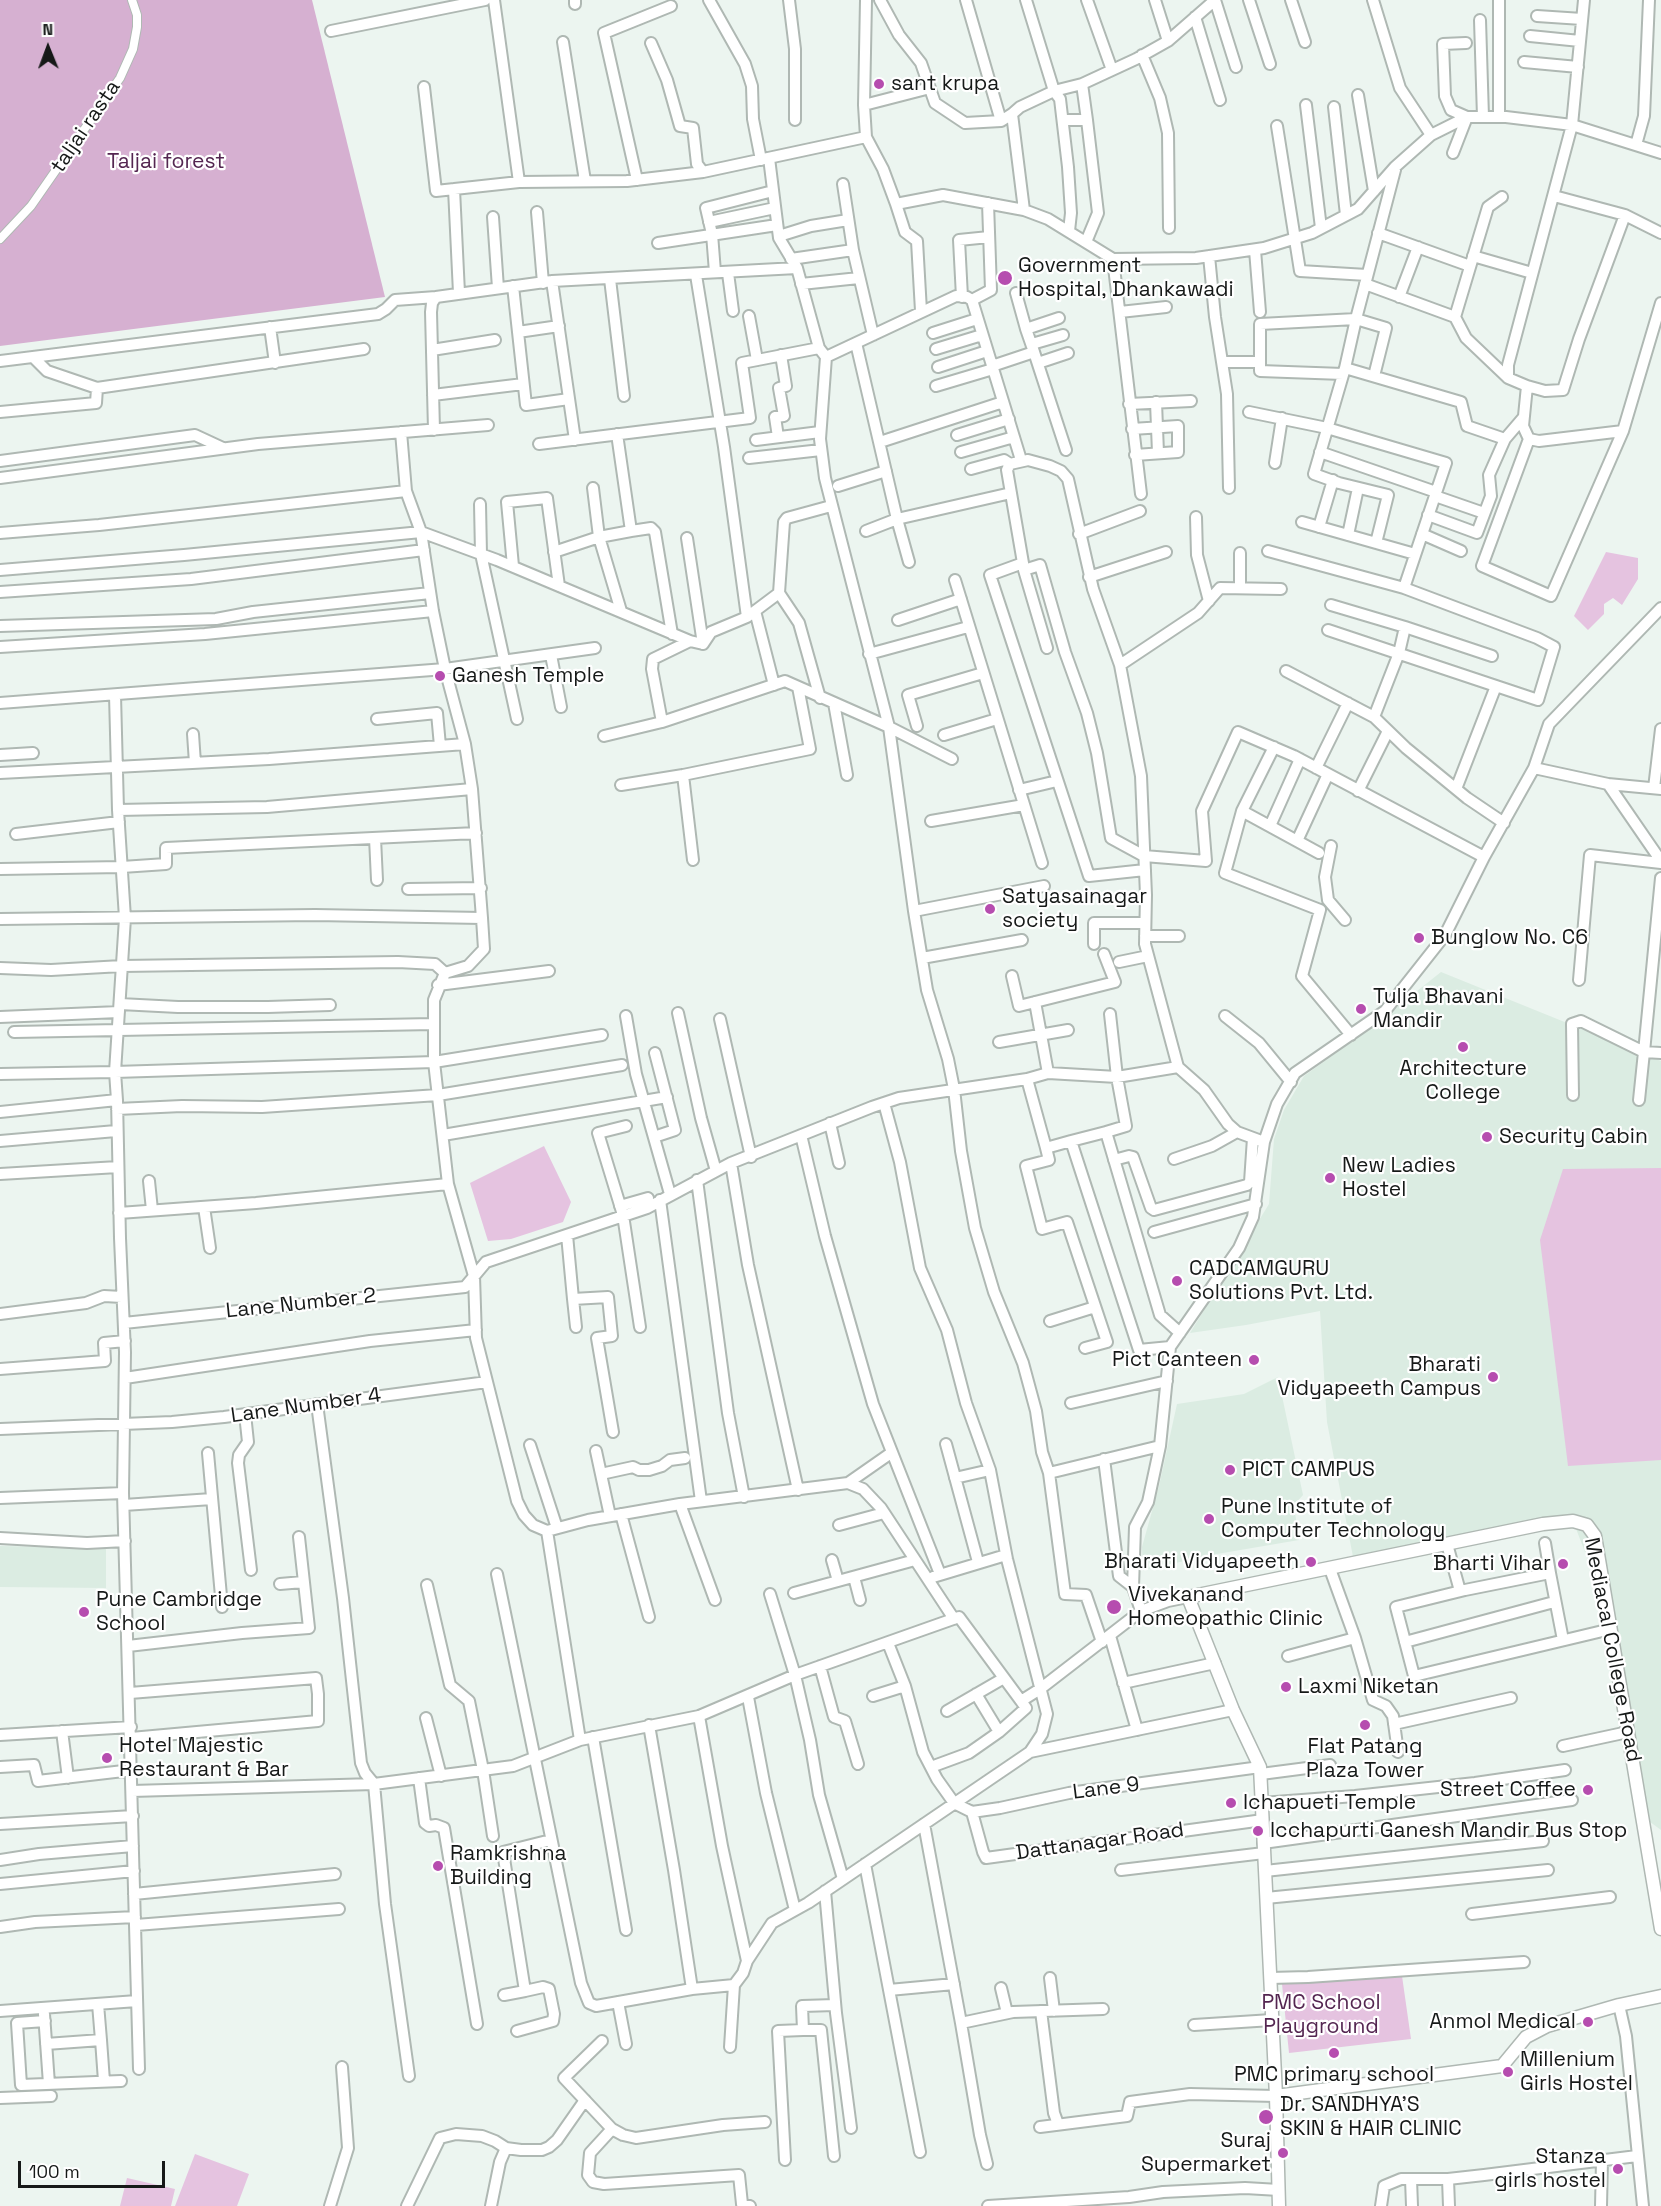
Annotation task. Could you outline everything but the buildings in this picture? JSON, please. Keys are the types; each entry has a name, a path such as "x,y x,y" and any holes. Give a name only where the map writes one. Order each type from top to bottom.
{"street":[{"name":"taljai rasta","path":"0,239 31,206 120,78 133,49 137,27 137,15 132,0"},
{"path":"331,31 485,0"},
{"path":"494,0 519,182"},
{"path":"709,0 745,64 752,86 753,119 773,191 778,230 794,264 823,352 820,432 831,506 889,727 927,990 948,1059 975,1228 994,1292 1023,1363 1036,1412 1042,1452 1049,1473 1065,1594 1086,1595 1123,1683 1137,1730"},
{"path":"789,0 795,49 795,120"},
{"path":"866,0 864,105 866,137 884,169 905,232 917,241 921,311"},
{"path":"880,0 899,35 921,63 935,104 965,123 1001,120 1020,107 1054,91 1082,84 1112,70 1168,41 1215,0 1236,67"},
{"path":"966,0 1001,120"},
{"path":"1026,0 1054,91 1060,99 1071,213 1069,231"},
{"path":"1087,0 1112,70"},
{"path":"1155,0 1168,41"},
{"path":"1249,0 1270,64"},
{"path":"1291,0 1305,42"},
{"path":"1373,0 1401,88 1431,135"},
{"path":"1499,117 1500,0"},
{"path":"1508,378 1508,365 1572,125 1584,0"},
{"path":"1636,145 1644,116 1649,0"},
{"path":"637,180 604,33 671,6"},
{"path":"1537,16 1582,19"},
{"path":"1195,17 1220,100"},
{"path":"1480,20 1483,117"},
{"path":"1530,36 1580,41"},
{"path":"563,42 585,181"},
{"path":"651,43 667,80 680,126 693,128 697,165 703,171"},
{"path":"1466,43 1443,44 1445,96 1451,110 1467,117 1499,117 1572,125 1661,153"},
{"path":"1142,55 1160,98 1168,132 1169,228"},
{"path":"1524,62 1578,67"},
{"path":"1082,84 1098,213 1086,242"},
{"path":"424,87 436,191 519,182 637,180 703,171 866,137"},
{"path":"864,105 930,88"},
{"path":"1358,95 1374,191"},
{"path":"1306,105 1321,228"},
{"path":"1334,107 1346,214"},
{"path":"1012,114 1024,210"},
{"path":"896,204 944,195 1024,210 1048,219 1113,259 1170,260 1255,250 1296,238 1358,209 1395,167 1431,135 1467,117"},
{"path":"1453,153 1467,117"},
{"path":"1062,120 1087,120"},
{"path":"1277,126 1300,271 1366,280 1399,297 1455,317 1466,338 1508,378 1545,391 1563,390 1579,339 1625,215"},
{"path":"1376,543 1388,495 1314,474 1344,370 1395,167"},
{"path":"843,184 853,250 873,335"},
{"path":"454,189 459,293"},
{"path":"716,272 712,234 705,208 773,191"},
{"path":"1554,196 1625,215 1661,233"},
{"path":"1455,317 1488,207 1502,197"},
{"path":"539,444 750,418 742,363 781,355 823,352 856,343 956,296 967,298 991,290 988,203"},
{"path":"709,222 775,208"},
{"path":"537,212 547,282 558,326 575,440"},
{"path":"493,217 498,288"},
{"path":"658,243 712,234 778,230 848,220"},
{"path":"1378,232 1418,248 1532,273"},
{"path":"990,237 958,240 967,298 977,319 1021,460"},
{"path":"1399,297 1418,248"},
{"path":"0,361 378,314 395,300 436,297 547,282 728,273 794,264 853,250"},
{"path":"1255,250 1260,312"},
{"path":"1209,256 1227,394 1229,488"},
{"path":"1113,259 1141,494"},
{"path":"728,273 733,311"},
{"path":"696,275 751,614 774,685"},
{"path":"801,284 859,278"},
{"path":"610,279 624,396"},
{"path":"513,286 526,405 569,399"},
{"path":"1016,293 1066,450"},
{"path":"434,430 431,312 432,303 436,297"},
{"path":"1527,386 1522,426 1529,439 1482,566 1551,596 1623,431 1661,303"},
{"path":"1120,312 1166,307"},
{"path":"749,316 757,360"},
{"path":"1026,328 1059,318"},
{"path":"933,333 977,319"},
{"path":"1374,376 1386,328 1356,319 1260,324 1260,371 1344,370 1374,376 1461,402 1467,426 1505,439"},
{"path":"518,332 558,326"},
{"path":"270,327 275,363"},
{"path":"936,349 982,335"},
{"path":"936,386 1034,353 1063,335"},
{"path":"432,350 495,340"},
{"path":"856,343 909,561"},
{"path":"34,358 47,372 97,388 364,349"},
{"path":"938,367 987,351"},
{"path":"1034,353 1068,353"},
{"path":"778,437 775,417 784,416 779,388 786,386 781,355"},
{"path":"1222,362 1260,362"},
{"path":"433,395 523,384"},
{"path":"0,412 96,403 97,388"},
{"path":"1130,404 1191,401"},
{"path":"880,442 1003,402"},
{"path":"1156,402 1158,453"},
{"path":"1249,412 1327,428 1446,463 1404,588"},
{"path":"1275,462 1282,418"},
{"path":"1428,515 1477,533 1491,496 1489,475 1505,439 1523,418"},
{"path":"957,435 1009,419"},
{"path":"0,478 224,448 488,425"},
{"path":"1132,429 1178,426 1178,452 1135,454"},
{"path":"1529,439 1539,441 1623,431"},
{"path":"401,432 406,492 422,532 433,611 445,669 465,744 472,789 483,918 484,949 468,966 445,973 438,985 434,1000 434,1062 442,1135 448,1184 474,1276 476,1330 487,1382 518,1501 524,1515 533,1525 552,1529 680,1504 848,1483 891,1453"},
{"path":"756,440 820,432"},
{"path":"618,434 631,531"},
{"path":"0,460 195,435 224,448"},
{"path":"961,452 1014,438"},
{"path":"749,458 821,450"},
{"path":"1320,452 1484,513"},
{"path":"971,469 1004,460 1010,464"},
{"path":"1047,648 1024,567 1007,470 1010,464 1021,460 1050,466 1068,479 1089,577 1120,665 1141,776 1145,936 1148,956 1178,1067 1204,1090 1228,1124 1237,1132 1258,1140"},
{"path":"837,486 886,471"},
{"path":"1318,527 1333,480"},
{"path":"592,488 599,537 621,611"},
{"path":"1348,535 1358,488"},
{"path":"0,533 99,525 406,492"},
{"path":"866,531 897,519 1011,494"},
{"path":"513,566 507,502 547,498 559,586"},
{"path":"480,504 481,554 517,719"},
{"path":"820,698 800,623 779,593 784,522 790,517 831,506"},
{"path":"1079,534 1140,511"},
{"path":"1196,517 1197,555 1209,601"},
{"path":"1302,522 1415,554"},
{"path":"554,552 599,537 651,528 655,532 672,634"},
{"path":"0,570 422,532 513,566 672,634 703,644"},
{"path":"1422,534 1461,551"},
{"path":"687,538 703,644"},
{"path":"0,592 191,579 424,550"},
{"path":"1268,551 1404,588 1537,638 1554,647 1538,700 1328,630"},
{"path":"1089,577 1166,552"},
{"path":"1240,553 1240,588"},
{"path":"1145,870 1089,876 990,575 1040,565 1065,652 1088,713 1111,838 1144,856 1206,861 1202,811 1238,732 1300,759 1484,857"},
{"path":"955,580 1042,863"},
{"path":"1120,665 1198,613 1220,588 1281,588"},
{"path":"0,626 216,619 253,612 430,593"},
{"path":"703,644 711,632 751,614 779,593"},
{"path":"898,620 961,599"},
{"path":"1331,605 1492,656"},
{"path":"1114,1160 1128,1156 1134,1157 1151,1208 1154,1210 1247,1185 1250,1182 1258,1140 1295,1073 1385,1011 1445,934 1484,857 1534,768 1549,724 1661,608"},
{"path":"0,646 205,634 433,611"},
{"path":"869,654 968,627"},
{"path":"1374,717 1399,653 1405,627"},
{"path":"662,722 652,669 653,659 690,641"},
{"path":"0,703 445,669 595,648"},
{"path":"551,655 561,707"},
{"path":"1286,671 1374,717 1456,789 1504,823"},
{"path":"917,726 908,695 982,673"},
{"path":"604,736 662,722 785,681 889,727 952,759"},
{"path":"1456,789 1496,686"},
{"path":"621,785 810,749 798,687"},
{"path":"115,695 118,810 125,918 115,1072 116,1131 125,1341 123,1493 139,2069"},
{"path":"834,703 847,775"},
{"path":"1316,768 1348,703"},
{"path":"377,718 437,713 440,746"},
{"path":"944,735 998,719"},
{"path":"1534,768 1608,784 1657,789 1661,729"},
{"path":"1358,791 1388,731"},
{"path":"193,734 195,763"},
{"path":"0,773 117,768 465,744"},
{"path":"1274,747 1242,812 1225,873 1320,910 1302,976 1351,1035"},
{"path":"0,755 33,753"},
{"path":"1270,826 1300,759"},
{"path":"1297,841 1328,774"},
{"path":"683,775 693,860"},
{"path":"1019,790 1056,781"},
{"path":"1608,784 1661,862"},
{"path":"118,810 267,807 472,789"},
{"path":"932,821 1024,805"},
{"path":"1242,812 1319,853"},
{"path":"16,834 119,822"},
{"path":"0,869 166,864 166,848 476,833"},
{"path":"375,838 376,880"},
{"path":"1331,846 1325,877 1328,900 1345,920"},
{"path":"1579,980 1590,855 1661,862"},
{"path":"1639,1101 1661,878"},
{"path":"914,912 1044,886"},
{"path":"408,889 481,888"},
{"path":"0,919 315,915 483,918"},
{"path":"1094,944 1094,923 1145,923"},
{"path":"1145,936 1179,936"},
{"path":"922,958 1022,940"},
{"path":"1012,976 1018,1006 1035,1002 1115,982 1104,954"},
{"path":"1119,962 1148,956"},
{"path":"0,968 51,970 122,966 398,962 435,964 445,973"},
{"path":"438,985 549,971"},
{"path":"1035,1002 1048,1073"},
{"path":"0,1017 119,1008 330,1005"},
{"path":"678,1013 701,1118 716,1171"},
{"path":"1046,1148 1126,1126 1117,1077 1110,1014"},
{"path":"626,1016 636,1074 670,1194"},
{"path":"1225,1016 1259,1043 1291,1082"},
{"path":"720,1019 751,1157"},
{"path":"1573,1095 1572,1024 1581,1021 1644,1052 1661,1053"},
{"path":"14,1032 433,1024"},
{"path":"999,1042 1068,1030"},
{"path":"0,1074 434,1062 602,1035"},
{"path":"654,1137 675,1130 655,1053"},
{"path":"0,1112 117,1104 262,1107 438,1095 622,1065"},
{"name":"Lane Number 2","path":"124,1323 465,1287 486,1262 567,1235 621,1210 647,1208 654,1199 670,1194 731,1163 899,1098 1026,1079 1048,1073 1117,1077 1178,1067"},
{"path":"1026,1079 1049,1160 1026,1166 1042,1229 1067,1222 1107,1342 1085,1348"},
{"path":"442,1135 667,1097"},
{"path":"884,1103 900,1162 920,1268 946,1330 966,1403 990,1470 1006,1555 1047,1714 1046,1725 1030,1752"},
{"path":"831,1123 839,1163"},
{"path":"626,1125 598,1133 621,1210 640,1327"},
{"path":"0,1141 116,1131"},
{"path":"1106,1132 1160,1315 1180,1333"},
{"path":"1174,1159 1212,1146 1237,1132"},
{"path":"801,1135 825,1236 860,1362 891,1453 940,1574"},
{"path":"1141,1611 1133,1587 1135,1527 1148,1502 1160,1446 1170,1347 1239,1248 1253,1217 1256,1204 1258,1140"},
{"path":"1071,1141 1139,1350 1170,1347"},
{"path":"731,1163 747,1265 798,1490"},
{"path":"0,1174 118,1167"},
{"path":"698,1180 728,1413 744,1497"},
{"path":"149,1181 152,1210"},
{"path":"119,1213 448,1184"},
{"path":"654,1199 701,1501"},
{"path":"1154,1232 1256,1204"},
{"path":"204,1207 210,1248"},
{"path":"567,1235 576,1327"},
{"path":"0,1314 86,1303 104,1296 123,1297"},
{"path":"573,1299 608,1297 612,1336 597,1338 613,1432"},
{"path":"1050,1321 1095,1307"},
{"path":"125,1378 370,1341 476,1330"},
{"path":"0,1369 105,1361 104,1343 125,1341"},
{"path":"1071,1403 1167,1381"},
{"name":"Lane Number 4","path":"0,1429 172,1422 487,1382"},
{"path":"317,1404 361,1763 365,1773 374,1784 385,1904 410,2076"},
{"path":"245,1414 248,1442 239,1455 238,1463 251,1570"},
{"path":"946,1444 978,1562"},
{"path":"530,1445 552,1529 580,1740"},
{"path":"1049,1473 1160,1446"},
{"path":"596,1451 601,1474 649,1617"},
{"path":"208,1453 222,1607"},
{"path":"601,1474 633,1467 639,1470 649,1470 663,1466 670,1460 685,1458"},
{"path":"1104,1459 1119,1576 1133,1587"},
{"path":"955,1478 990,1470"},
{"path":"848,1483 863,1489 884,1513 954,1619"},
{"path":"0,1498 123,1493"},
{"path":"124,1505 212,1499"},
{"path":"680,1504 715,1600"},
{"path":"839,1525 884,1513"},
{"name":"Mediacal College Road","path":"1188,1597 1543,1524 1573,1521 1587,1525 1595,1536 1661,1929"},
{"path":"0,1538 87,1543 125,1542"},
{"path":"128,1646 309,1628 298,1538"},
{"path":"1450,1543 1463,1591"},
{"path":"1545,1543 1554,1602 1563,1640"},
{"path":"927,1578 1006,1555"},
{"path":"832,1560 838,1581"},
{"path":"794,1593 915,1560"},
{"path":"1330,1569 1355,1638 1373,1700 1391,1710 1398,1752"},
{"path":"1550,1574 1395,1607 1414,1676 1611,1629"},
{"path":"497,1575 551,1840 585,1996 589,2003 596,2006 692,1989 734,1985"},
{"path":"854,1576 860,1599"},
{"path":"280,1584 303,1582"},
{"path":"428,1585 450,1685 469,1701 493,1836"},
{"path":"770,1594 795,1675 810,1740 819,1795 843,1879"},
{"path":"1021,1701 1040,1689 1141,1611 1168,1601 1188,1597 1233,1710 1261,1771 1279,2206"},
{"path":"1405,1642 1554,1602"},
{"path":"132,1791 374,1784 513,1766 580,1740 699,1716 795,1675 959,1617 1026,1708 999,1732 969,1753 931,1767"},
{"path":"1288,1656 1355,1638"},
{"path":"888,1643 905,1686 923,1752 954,1803 972,1812"},
{"path":"1123,1683 1215,1663"},
{"path":"819,1666 834,1717 845,1721 858,1764"},
{"path":"0,1736 62,1731 131,1733 318,1721 316,1678 130,1693"},
{"path":"947,1711 1004,1678"},
{"path":"873,1696 905,1686"},
{"path":"976,1694 999,1732"},
{"path":"748,1696 766,1793 795,1910"},
{"path":"1394,1724 1511,1698"},
{"path":"730,2047 734,1985 772,1923 825,1891 1030,1752 1233,1710"},
{"path":"699,1716 722,1846 747,1961"},
{"path":"426,1718 441,1776"},
{"path":"649,1725 675,1870 692,1989"},
{"path":"62,1731 68,1778"},
{"path":"1563,1746 1628,1732"},
{"path":"593,1737 626,1930"},
{"path":"0,1767 34,1765 38,1781 132,1770"},
{"name":"Lane 9","path":"972,1812 1069,1793 1330,1765"},
{"path":"1262,1803 1409,1790 1565,1770"},
{"path":"419,1778 425,1823 429,1826 444,1828 477,2024"},
{"path":"1121,1870 1572,1800"},
{"name":"Dattanagar Road","path":"972,1812 986,1858 1263,1820"},
{"path":"0,1824 133,1816"},
{"path":"924,1824 987,2164"},
{"path":"525,1991 503,1852 551,1840"},
{"path":"1265,1871 1543,1841"},
{"path":"0,1860 39,1854 133,1846"},
{"path":"864,1864 920,2152"},
{"path":"1266,1898 1548,1870"},
{"path":"0,1884 134,1871"},
{"path":"134,1894 335,1874"},
{"path":"825,1891 835,2005 851,2128"},
{"path":"1472,1914 1610,1897"},
{"path":"0,1927 35,1922 135,1921 339,1909"},
{"path":"1270,1978 1524,1962"},
{"path":"1050,1978 1054,2010"},
{"path":"889,1989 954,1984"},
{"path":"504,1995 543,1987 549,1989 553,2021 517,2031"},
{"path":"1001,1988 1006,2013"},
{"path":"1040,2127 1127,2116 1130,2102 1190,2094 1276,2096 1502,2066 1526,2037 1547,2026 1619,2005 1661,1996"},
{"path":"0,2011 137,2001"},
{"path":"618,2002 626,2044"},
{"path":"98,2004 104,2081"},
{"path":"803,2030 802,2006 835,2005"},
{"path":"1619,2005 1626,2036 1643,2206"},
{"path":"44,2008 49,2084"},
{"path":"961,2023 1006,2013 1103,2009"},
{"path":"1041,2011 1054,2113 1058,2124"},
{"path":"1194,2025 1272,2020"},
{"path":"45,2021 17,2023 21,2085 120,2081"},
{"path":"784,2160 778,2031 821,2030 834,2156"},
{"path":"46,2044 101,2040"},
{"path":"602,2041 564,2078 612,2129 623,2135 636,2138 765,2121"},
{"path":"330,2206 348,2148 342,2067"},
{"path":"0,2098 51,2096"},
{"path":"407,2206 440,2138 456,2134 482,2136 506,2148 536,2151 549,2147 565,2130 585,2100"},
{"path":"612,2129 590,2153 588,2175 593,2182 604,2184 739,2175 742,2204 750,2206"},
{"path":"491,2206 500,2162 506,2148"},
{"path":"1381,2206 1384,2186 1401,2179 1448,2178 1637,2156"},
{"path":"1601,2206 1602,2161"},
{"path":"1448,2178 1449,2206"},
{"path":"1411,2179 1412,2206"},
{"path":"988,2206 1129,2197 1163,2192 1245,2188 1279,2190"}],"shaded area":[{"name":"Bharati Vidyapeeth Campus","path":"1441,972 1661,1061 1661,1830 1642,1816 1607,1609 1573,1521 1354,1562 1327,1422 1320,1311 1190,1333 1269,1204 1274,1139 1284,1110 1304,1076 1373,1026"},
{"name":"PICT CAMPUS","path":"1278,1377 1303,1495 1294,1505 1299,1540 1143,1570 1142,1547 1159,1486 1177,1404 1244,1394"},
{"path":"0,1546 106,1548 106,1588 0,1587"}],"green space":[{"name":"Taljai forest","path":"0,0 312,0 385,297 0,346"},
{"path":"1606,552 1638,558 1638,579 1622,605 1613,598 1604,604 1604,614 1588,630 1574,616"},
{"path":"544,1146 571,1202 563,1222 511,1239 488,1241 470,1183"},
{"path":"1661,1168 1661,1460 1568,1466 1540,1240 1563,1169"},
{"name":"PMC School Playground","path":"1402,1976 1411,2039 1289,2053 1282,1984"},
{"path":"195,2154 249,2174 237,2206 175,2206"},
{"path":"127,2178 175,2189 171,2206 120,2206"}],"place":[{"name":"sant krupa","path":"879,84"},
{"name":"Government Hospital, Dhankawadi","path":"1005,278"},
{"name":"Ganesh Temple","path":"440,676"},
{"name":"Satyasainagar society","path":"990,909"},
{"name":"Bunglow No. C6","path":"1419,938"},
{"name":"Tulja Bhavani Mandir","path":"1361,1009"},
{"name":"Architecture College","path":"1463,1047"},
{"name":"Security Cabin","path":"1487,1137"},
{"name":"New Ladies Hostel","path":"1330,1178"},
{"name":"CADCAMGURU Solutions Pvt. Ltd.","path":"1177,1281"},
{"name":"Pict Canteen","path":"1254,1360"},
{"name":"Bharati Vidyapeeth Campus","path":"1493,1377"},
{"name":"PICT CAMPUS","path":"1230,1470"},
{"name":"Pune Institute of Computer Technology","path":"1209,1519"},
{"name":"Bharati Vidyapeeth","path":"1311,1562"},
{"name":"Bharti Vihar","path":"1563,1564"},
{"name":"Vivekanand Homeopathic Clinic","path":"1114,1607"},
{"name":"Pune Cambridge School","path":"84,1612"},
{"name":"Laxmi Niketan","path":"1286,1687"},
{"name":"Flat Patang Plaza Tower","path":"1365,1725"},
{"name":"Hotel Majestic Restaurant & Bar","path":"107,1758"},
{"name":"Street Coffee","path":"1588,1790"},
{"name":"Ichapueti Temple","path":"1231,1803"},
{"name":"Icchapurti Ganesh Mandir Bus Stop","path":"1258,1831"},
{"name":"Ramkrishna Building","path":"438,1866"},
{"name":"Anmol Medical","path":"1588,2022"},
{"name":"PMC primary school","path":"1334,2053"},
{"name":"Millenium Girls Hostel","path":"1508,2072"},
{"name":"Dr. SANDHYA'S SKIN & HAIR CLINIC","path":"1266,2117"},
{"name":"Suraj Supermarket","path":"1283,2153"},
{"name":"Stanza girls hostel","path":"1618,2169"}]}
